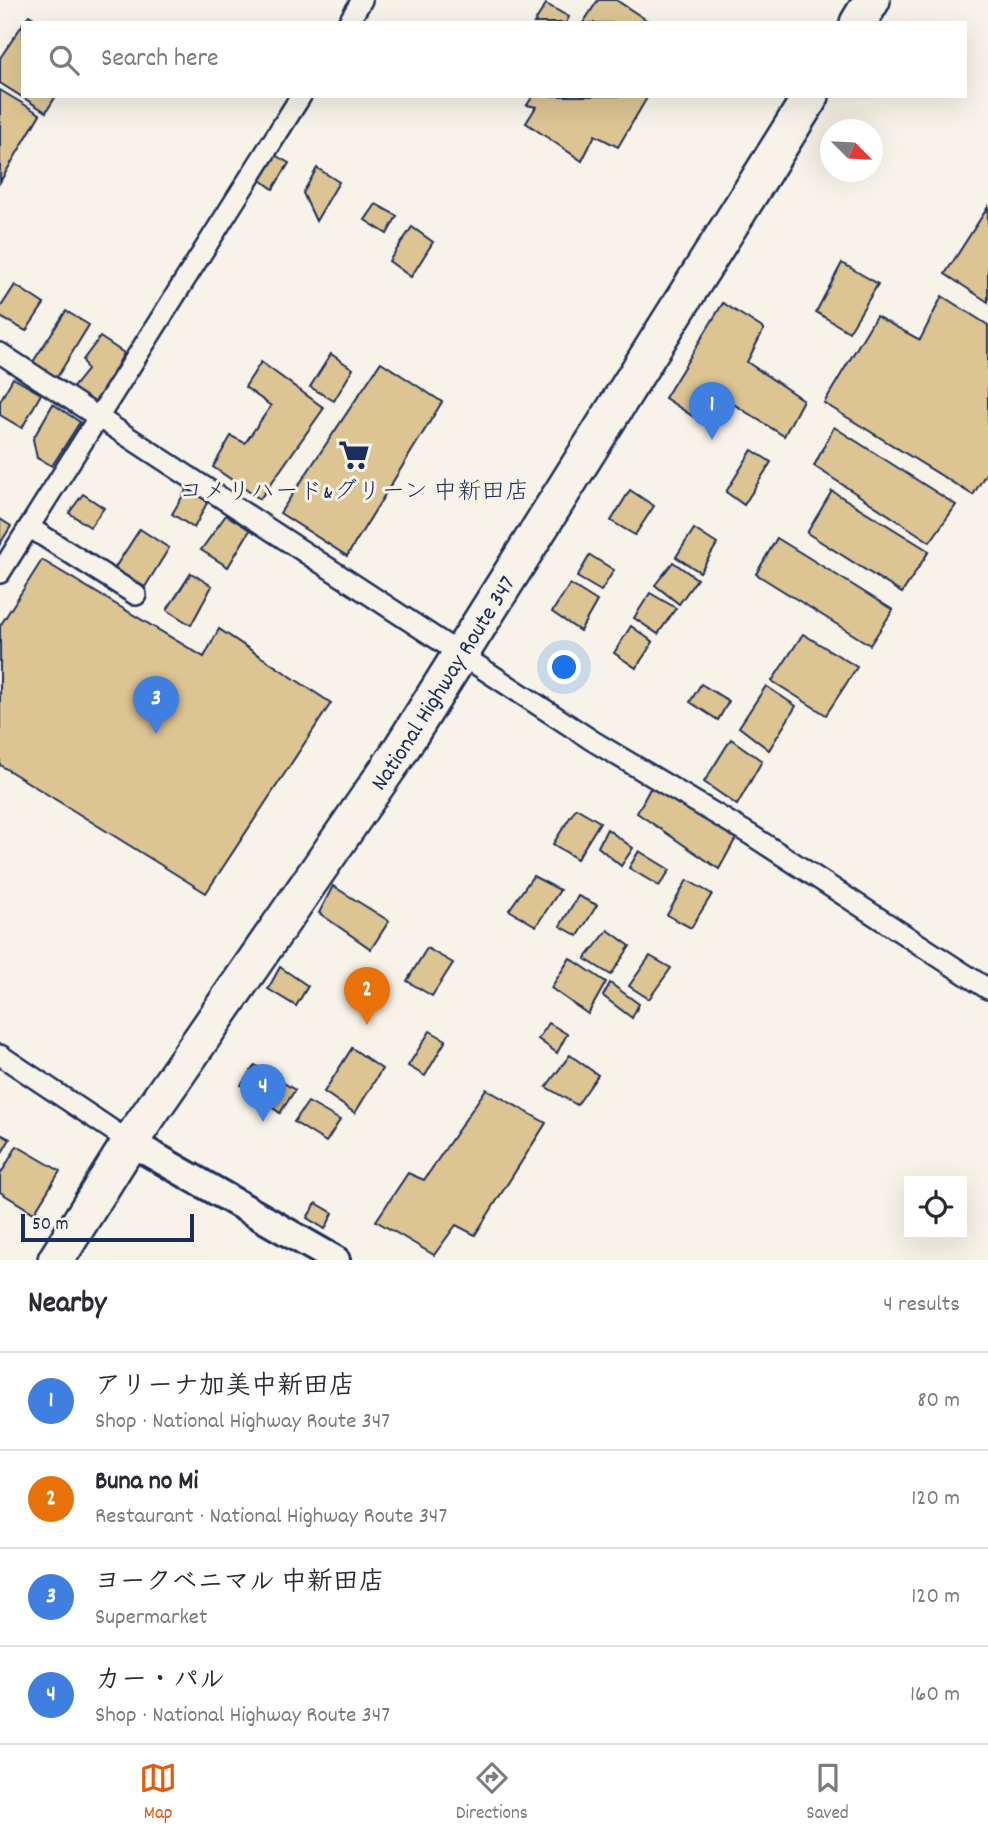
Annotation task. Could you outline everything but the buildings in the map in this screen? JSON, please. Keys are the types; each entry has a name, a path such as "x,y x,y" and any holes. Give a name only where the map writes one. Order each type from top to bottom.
{"highway":[{"path":"859,21 872,0"},
{"name":"National Highway Route 347","path":"56,1260 130,1142 396,757 810,98"}],"street":[{"path":"349,21 362,0"},
{"path":"0,573 300,98"},
{"path":"3,361 99,415 593,741 751,835 988,989"},
{"path":"29,527 136,595"},
{"path":"0,1055 130,1142 336,1260"}],"place":[{"name":"アリーナ加美中新田店","path":"712,440"},
{"name":"コメリハード&グリーン 中新田店","path":"354,455"},
{"name":"ヨークベニマル 中新田店","path":"156,734"},
{"name":"Buna no Mi","path":"367,1025"},
{"name":"カー・パル","path":"263,1122"}]}
